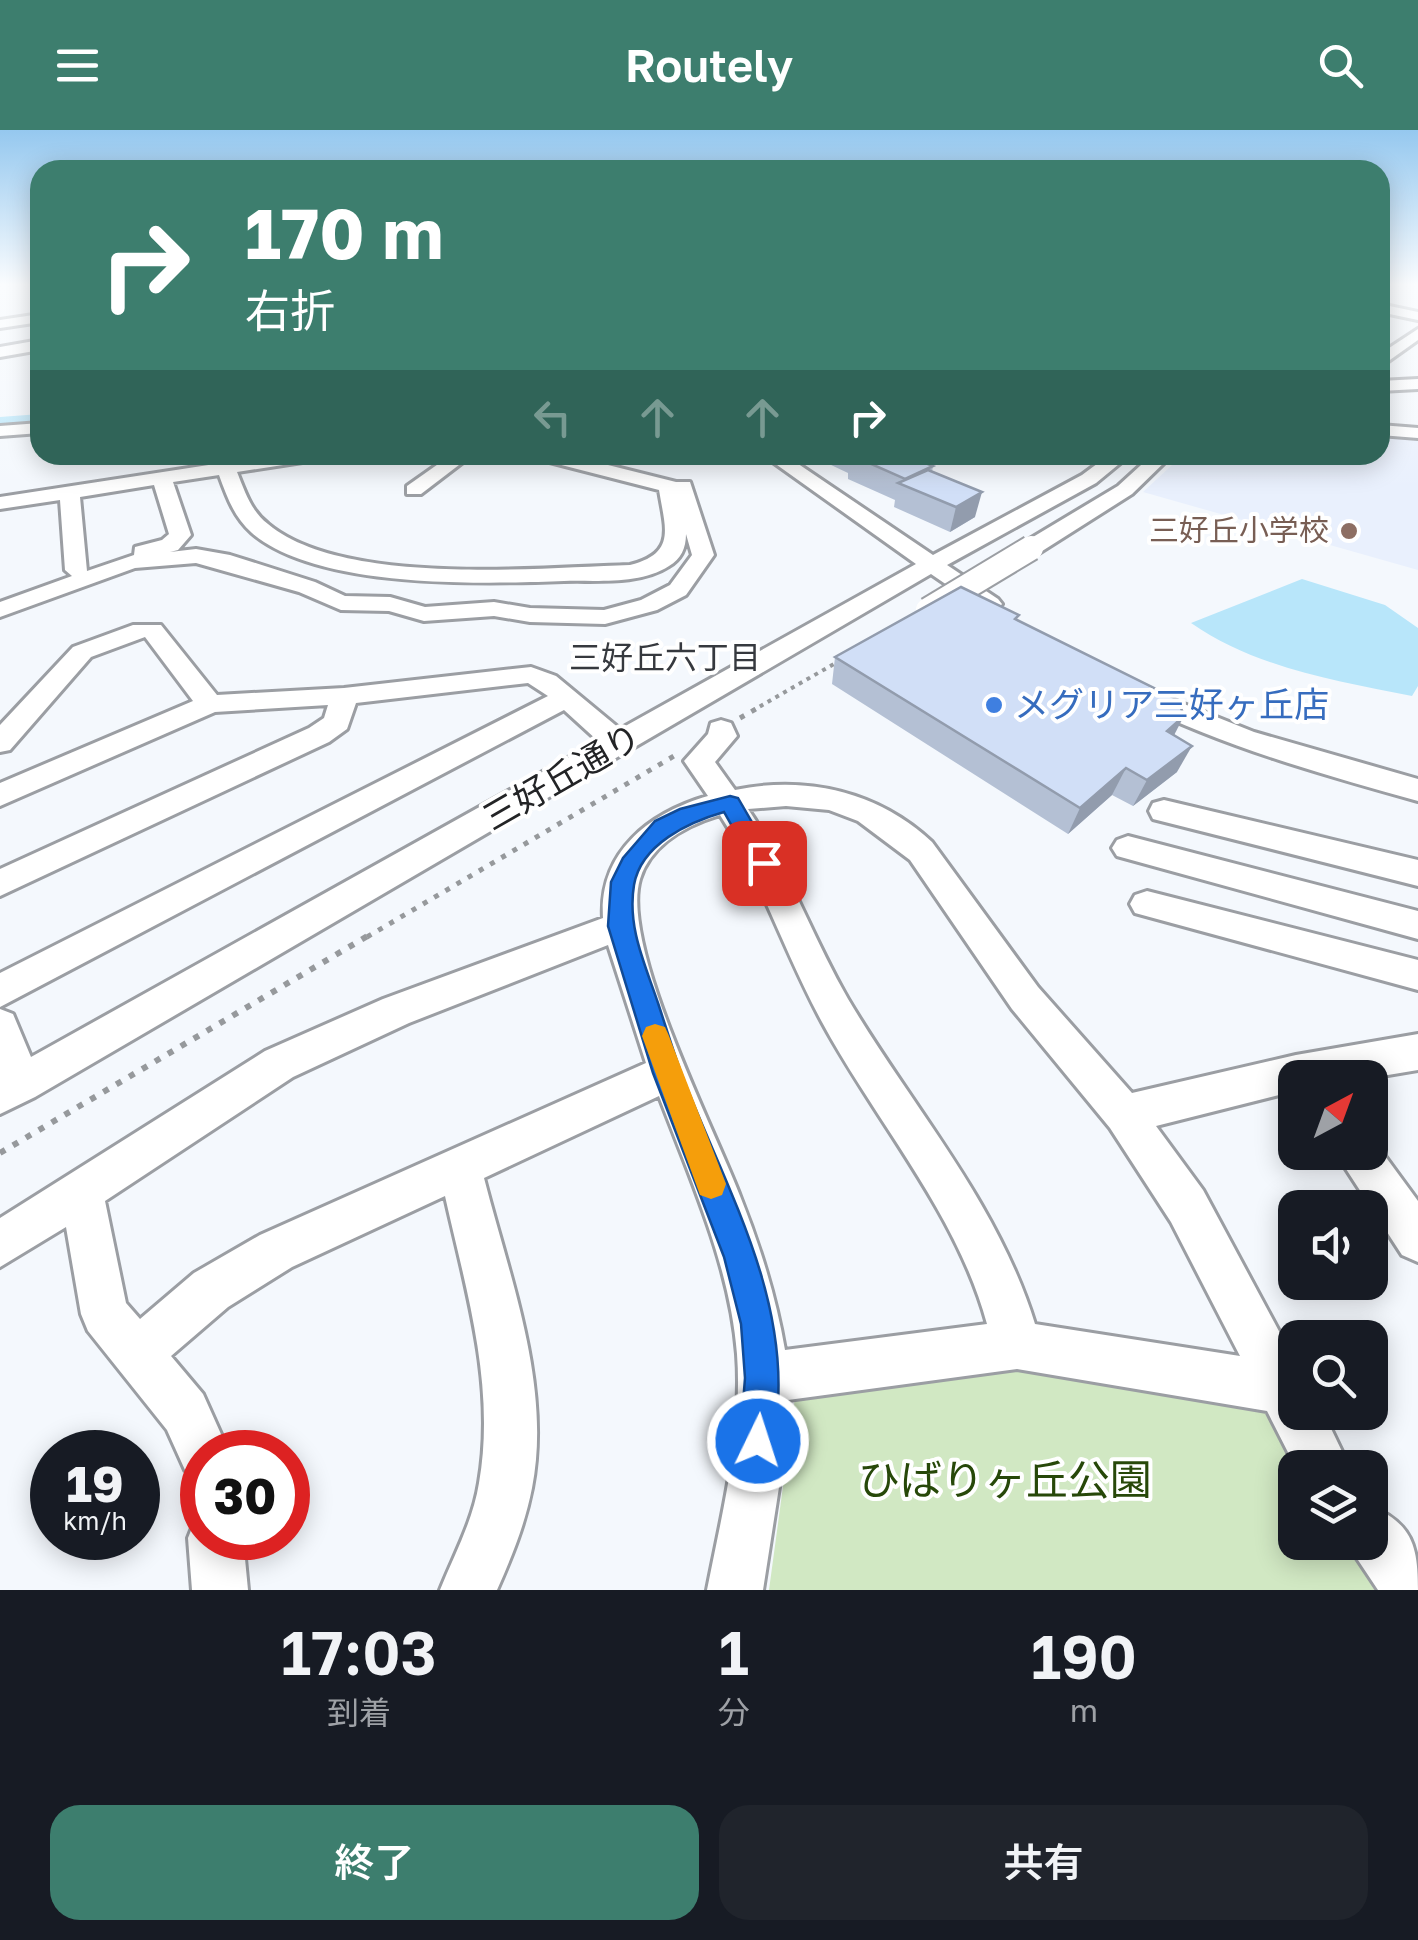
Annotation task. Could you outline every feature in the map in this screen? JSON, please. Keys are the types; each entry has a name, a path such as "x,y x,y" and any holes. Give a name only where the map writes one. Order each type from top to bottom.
{"street":[{"path":"1390,385 1418,384"},
{"path":"0,431 30,429"},
{"path":"1390,431 1418,434"},
{"path":"414,490 449,465"},
{"path":"608,465 671,475"},
{"path":"640,465 671,475"},
{"path":"786,465 1008,616"},
{"name":"三好丘通り","path":"10,1090 930,565 1089,480 1104,465"},
{"path":"928,610 1125,490 1153,465"},
{"path":"0,503 216,466 240,508 262,530 305,554 450,578 612,574 656,566 670,557 676,547 671,475"},
{"path":"0,610 132,562 196,556 230,562 241,569 307,587 341,603 390,604 424,614 494,609 530,615 614,616 678,590 703,556 700,539 691,530 671,475"},
{"path":"0,599 76,570 170,545 180,535 162,478"},
{"path":"70,494 76,570"},
{"path":"0,743 82,652 142,630 152,630 210,704"},
{"path":"0,795 210,704 344,696 531,675 547,682 620,744"},
{"path":"1120,683 1186,718 1333,767 1418,790"},
{"path":"0,883 320,735 337,723 344,696"},
{"path":"0,991 564,699"},
{"path":"720,729 723,736 700,761 730,803 781,893 833,1007 976,1236 1010,1313 1017,1345"},
{"path":"736,1590 755,1472 762,1378 758,1324 740,1257 667,1073 620,926 623,882 643,846 663,827 688,814 761,796 825,798 868,812 905,833 1025,998 1124,1114 1187,1206 1278,1384"},
{"path":"1164,811 1418,873"},
{"path":"1128,848 1418,925"},
{"path":"1147,904 1418,976"},
{"path":"0,1244 279,1064 396,1011 620,926"},
{"path":"0,1026 10,1090"},
{"path":"1376,1060 1418,1052"},
{"path":"137,1352 210,1290 240,1271 459,1166 667,1073"},
{"path":"1124,1114 1278,1079"},
{"path":"459,1166 512,1394 504,1506 468,1590"},
{"path":"1369,1170 1418,1238"},
{"path":"81,1191 105,1314 185,1412 193,1430"},
{"path":"762,1378 1017,1345 1278,1388"},
{"path":"1388,1557 1413,1590"},
{"path":"218,1560 220,1590"}],"path":[{"path":"0,1153 842,660"}],"shaded area":[{"name":"三好丘小学校","path":"1390,436 1418,439 1418,570 1143,492 1172,465 1390,465"}],"green space":[{"name":"ひばりヶ丘公園","path":"1038,1368 1260,1405 1290,1450 1278,1450 1278,1560 1361,1560 1381,1590 769,1590 797,1383"}],"water":[{"path":"1302,579 1385,605 1418,628 1418,686 1412,696 1269,662 1191,623"}],"building":[{"path":"874,465 933,466 905,479"},
{"path":"928,470 982,492 956,507 898,483"},
{"name":"メグリア三好ヶ丘店","path":"961,587 1019,615 1015,619 1178,700 1184,716 1167,731 1192,746 1147,780 1126,768 1080,808 835,657"}],"waterway":[{"path":"0,424 30,422"}],"slow traffic":[{"path":"655,1036 711,1184"}],"place":[{"name":"三好丘小学校","path":"1349,531"},
{"name":"メグリア三好ヶ丘店","path":"994,705"}],"district":[{"name":"三好丘六丁目","path":"665,658"}],"route":[{"path":"758,1441 762,1378 758,1324 740,1257 667,1073 620,926 623,882 631,864 663,827 688,814 730,803 764,863"}]}
